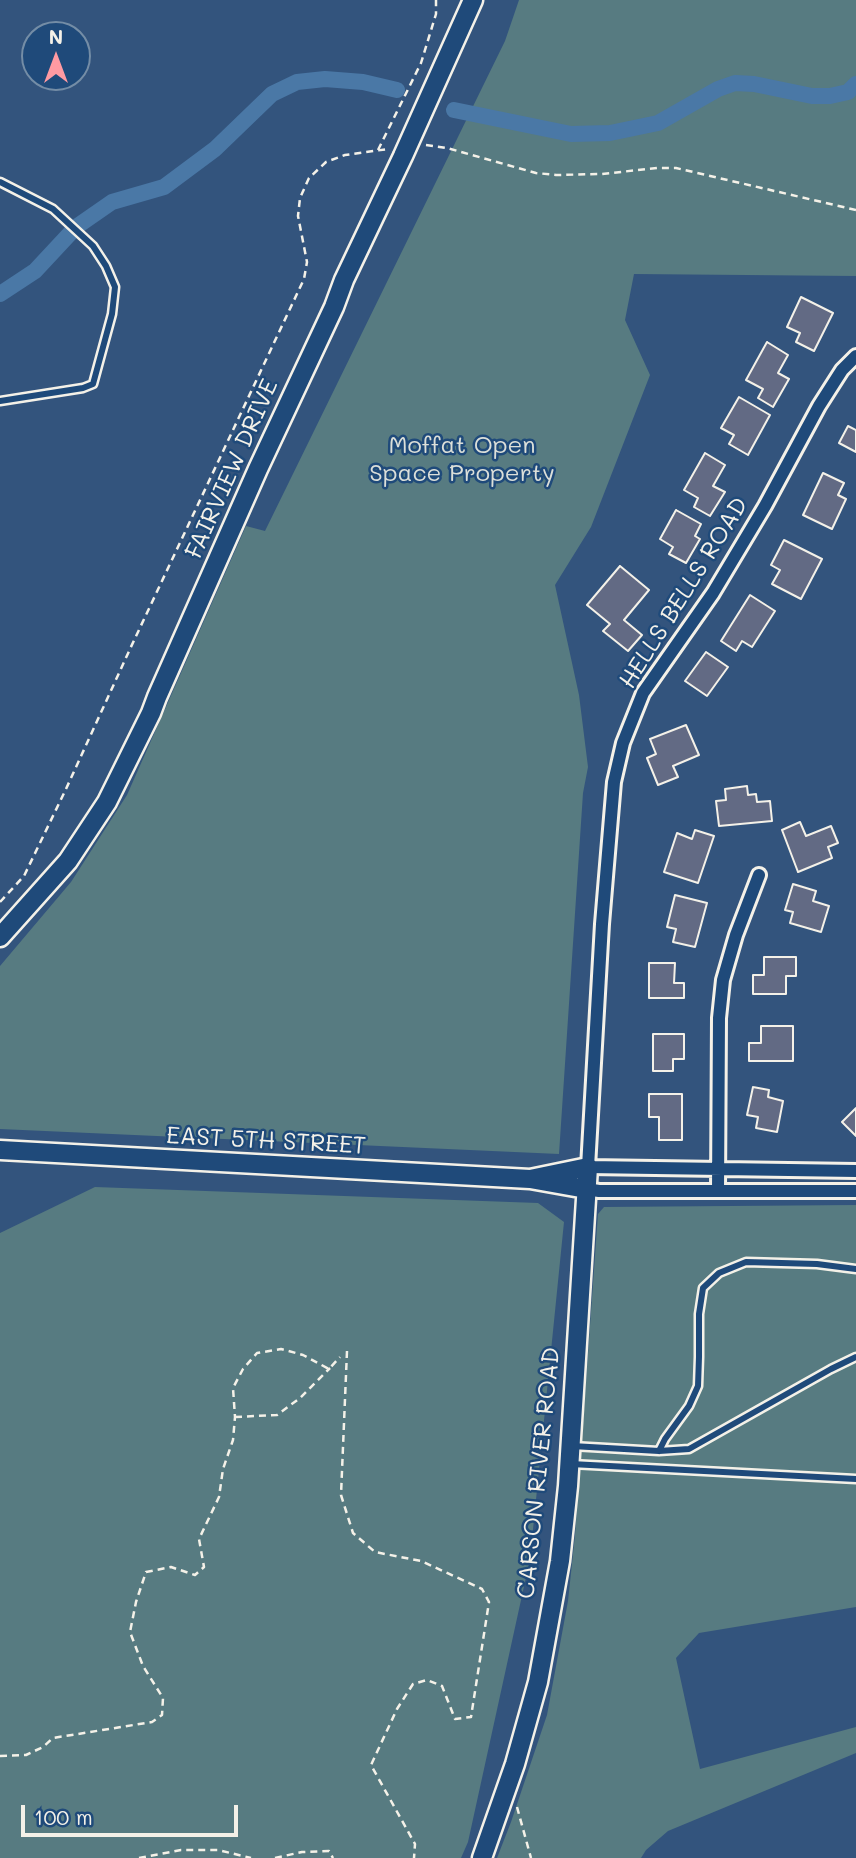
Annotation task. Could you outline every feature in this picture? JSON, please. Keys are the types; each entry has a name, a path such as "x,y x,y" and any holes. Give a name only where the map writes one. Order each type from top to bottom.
{"street":[{"name":"FAIRVIEW DRIVE","path":"0,937 68,861 107,802 151,713 258,469 473,0"},
{"name":"HELLS BELLS ROAD","path":"588,1167 602,924 614,782 623,743 643,693 713,593 765,506 819,406 842,370 856,356"},
{"path":"718,1191 719,1018 723,980 736,935 759,875"},
{"name":"EAST 5TH STREET","path":"0,1150 530,1179 599,1191 856,1191"},
{"name":"EAST 5TH STREET","path":"530,1179 588,1167 856,1171"},
{"name":"CARSON RIVER ROAD","path":"482,1858 515,1764 538,1682 560,1560 570,1455 588,1167"}],"lane":[{"path":"0,181 53,209 93,246 115,287 112,314 93,384 83,388 0,401"},
{"path":"659,1451 664,1439 689,1406 698,1386 699,1314 703,1288 719,1273 746,1262 817,1264 856,1269"},
{"path":"570,1455 690,1449 856,1357"},
{"path":"570,1455 856,1479"}],"path":[{"path":"378,150 421,64 436,14 436,0"},
{"path":"415,145 447,148 536,173 556,175 676,168 856,210"},
{"path":"0,902 24,876 304,279 307,262 298,216 300,198 309,178 326,162 345,155 388,149"},
{"path":"0,1756 26,1755 43,1747 53,1738 152,1722 162,1715 163,1698 143,1666 130,1632 136,1602 146,1572 171,1567 195,1576 204,1567 199,1539 219,1497 223,1469 233,1440 233,1388 243,1369 257,1353 281,1349 303,1355 329,1370"},
{"path":"235,1417 277,1415 300,1398 347,1351 341,1495 353,1533 375,1552 421,1561 482,1589 489,1602 471,1717 455,1719 442,1686 427,1680 413,1684 397,1709 371,1765 415,1844 414,1858"},
{"path":"516,1805 531,1858"},
{"path":"139,1858 181,1850 218,1850 251,1858"},
{"path":"275,1858 302,1852 329,1851 333,1858"}],"green space":[{"name":"Moffat Open Space Property","path":"519,0 856,0 856,276 634,274 625,320 650,375 591,527 555,585 579,695 588,767 583,793 559,1154 0,1129 0,966 71,882 127,795 246,526 265,531 505,41"},
{"path":"95,1187 538,1203 564,1222 530,1559 468,1842 461,1858 0,1858 0,1233"},
{"path":"856,1205 856,1607 699,1633 676,1658 700,1769 856,1727 856,1753 668,1831 646,1850 641,1858 497,1858 547,1715 568,1601 598,1214 604,1207"}],"building":[{"path":"801,297 833,313 814,351 796,342 800,333 787,327"},
{"path":"767,342 788,355 778,373 789,379 773,407 758,398 763,389 746,380"},
{"path":"739,397 770,415 748,455 729,444 734,435 721,428"},
{"path":"848,426 856,430 856,452 839,443"},
{"path":"705,453 725,465 713,486 725,492 710,516 694,507 698,498 684,490"},
{"path":"823,473 844,483 838,495 846,499 832,529 803,515"},
{"path":"676,510 701,524 695,536 700,539 686,563 669,554 673,547 660,539"},
{"path":"784,540 822,559 801,599 772,584 780,570 771,565"},
{"path":"620,566 649,590 624,620 642,635 628,651 603,631 610,624 587,605"},
{"path":"750,595 775,611 752,647 742,641 736,651 721,641"},
{"path":"706,652 728,667 707,696 685,681"},
{"path":"686,725 699,755 673,766 678,777 658,785 647,758 656,754 650,739"},
{"path":"747,786 748,795 756,794 757,802 770,801 772,821 719,826 716,801 726,800 725,789"},
{"path":"800,822 806,836 831,826 838,843 828,847 832,858 798,872 782,830"},
{"path":"695,830 714,836 698,883 664,872 677,833 692,839"},
{"path":"793,884 816,891 813,901 829,906 821,932 790,923 793,912 785,910"},
{"path":"675,895 707,903 695,947 673,942 676,929 667,927"},
{"path":"764,957 796,957 796,976 786,976 786,994 753,994 753,975 764,975"},
{"path":"649,963 675,963 674,983 684,983 684,998 649,998"},
{"path":"761,1026 793,1026 793,1061 749,1061 749,1043 761,1043"},
{"path":"653,1034 684,1034 684,1059 673,1059 673,1071 653,1071"},
{"path":"753,1087 769,1090 768,1097 783,1101 777,1132 756,1128 758,1117 747,1115"},
{"path":"649,1094 682,1094 682,1140 659,1140 659,1117 649,1117"},
{"path":"856,1108 856,1136 842,1122"}],"waterway":[{"path":"0,294 35,271 76,227 112,202 164,187 215,149 272,94 297,82 325,79 363,82 397,90"},
{"path":"454,110 571,134 610,133 658,123 718,89 735,83 754,84 812,96 848,92 856,84"}]}
